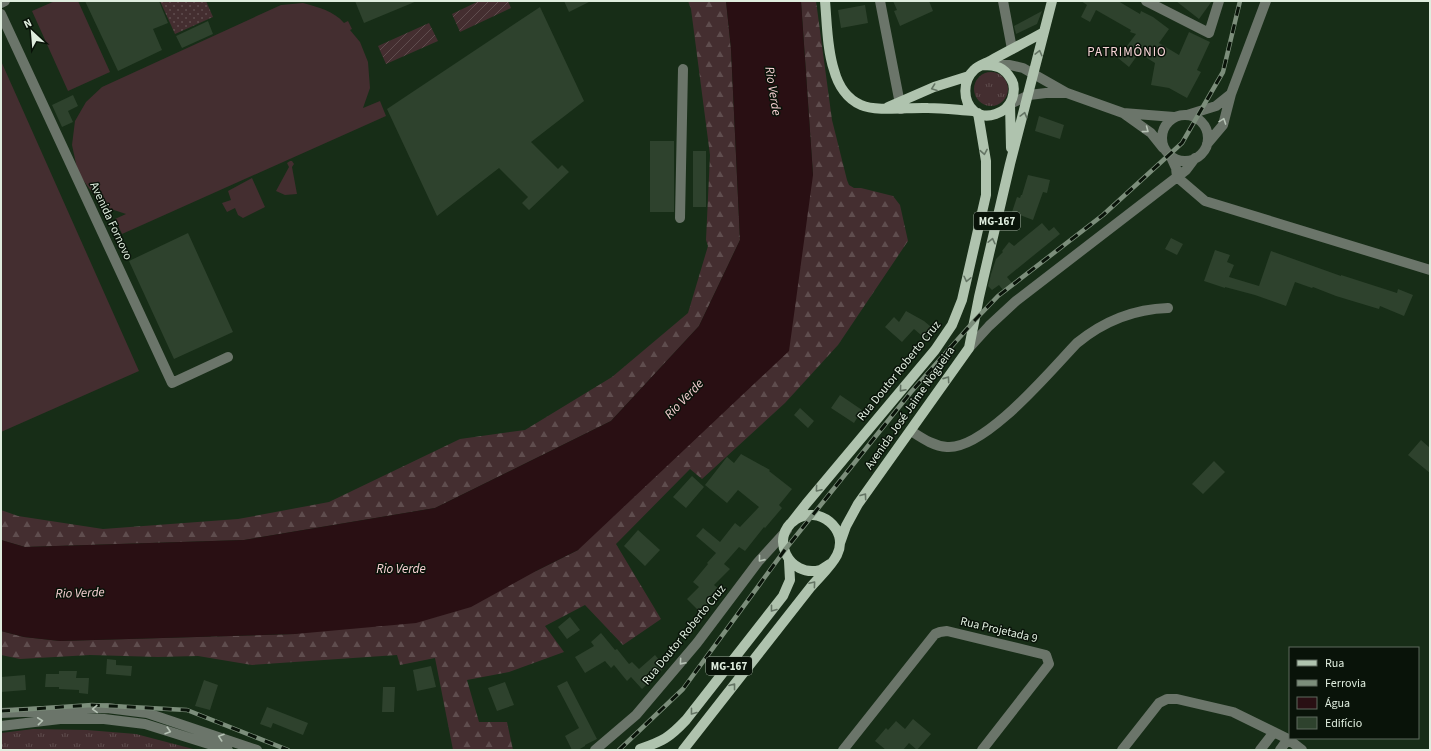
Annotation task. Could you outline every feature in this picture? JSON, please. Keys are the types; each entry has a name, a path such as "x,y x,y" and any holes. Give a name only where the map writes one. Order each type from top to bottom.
{"main road":[{"path":"825,1 830,55 834,70 840,86 850,98 861,105 873,108 886,108 900,105 934,87 969,76"},
{"name":"Avenida José Jaime Nogueira","path":"683,750 830,564 837,554 846,526 858,504 969,348 979,297 1010,164 1052,1"},
{"path":"975,112 968,103 965,94 965,85 969,76 978,67 1044,32"},
{"path":"983,65 995,65"},
{"name":"MG-167","path":"995,65 1006,71 1012,81 1014,92 1010,104"},
{"path":"900,105 975,112 990,116 1001,112 1010,104"},
{"name":"Avenida José Jaime Nogueira","path":"1010,104 1010,164"},
{"name":"Rua Doutor Roberto Cruz","path":"787,528 935,350 952,325 962,300 986,195 986,161 975,112"},
{"path":"787,528 795,520 814,514 824,517 832,524 838,533 840,543"},
{"name":"MG-167","path":"639,750 661,742 686,720 783,596 790,580 789,561 784,551 783,539 787,528"},
{"path":"789,561 798,568 809,571 821,570 830,564"},
{"path":"639,750 654,750"}],"street":[{"path":"1,3 5,1"},
{"path":"880,1 900,105"},
{"path":"1003,1 1012,49"},
{"path":"1146,1 1209,33 1219,1"},
{"path":"1123,113 1151,133 1168,154 1183,161 1190,161 1203,152 1207,144 1223,126 1231,94 1266,1"},
{"name":"Avenida Fornovo","path":"1,14 172,383 228,357"},
{"path":"995,65 1017,66 1067,93 1123,113 1174,117"},
{"path":"680,218 683,69"},
{"path":"1010,104 1029,95 1067,93"},
{"path":"1187,115 1216,106 1231,94"},
{"path":"1207,144 1207,132 1205,127 1197,118 1187,115 1174,117 1169,121 1162,132 1161,139 1176,168 1177,177 1205,201 1430,270"},
{"path":"969,348 989,326 1016,301 1186,170 1195,158"},
{"path":"911,431 933,444 940,446 955,447 968,443 1005,418 1077,343 1088,334 1126,314 1154,308 1168,308"},
{"name":"Rua Doutor Roberto Cruz","path":"595,750 641,709 697,643 758,562 787,528"},
{"name":"Rua Projetada 9","path":"843,750 935,634 947,631 1046,655 1048,659 1049,664 982,750"},
{"path":"1122,750 1159,703 1167,699 1177,699 1234,712 1288,739 1302,750"},
{"path":"1,713 108,708 148,713 257,750"},
{"path":"1,726 60,719 104,719 145,724 228,750"},
{"path":"1260,750 1274,732"},
{"path":"1280,750 1288,739"}],"green space":[{"path":"55,1 78,1 110,72 68,91 32,11"},
{"path":"160,1 206,1 213,17 175,34"},
{"path":"479,1 508,1 511,8 460,32 452,14"},
{"path":"688,1 726,1 731,49 740,240 699,326 611,421 435,508 244,540 25,547 1,540 1,510 18,516 103,529 238,519 329,502 460,439 525,430 612,377 688,313 708,246 706,240 710,155 691,9"},
{"path":"801,1 816,1 832,120 849,185 854,188 861,188 893,196 900,205 908,241 838,345 785,403 702,479 690,469 616,544 661,619 623,645 585,605 545,626 564,652 509,672 467,680 479,722 507,722 513,750 453,750 435,658 400,665 397,655 252,665 198,656 158,657 90,655 20,659 1,655 1,631 24,637 60,641 295,634 536,571 578,550 813,175"},
{"path":"303,3 331,12 344,23 348,21 352,29 350,30 360,42 368,62 370,88 363,108 380,101 386,116 122,234 115,219 126,214 111,209 94,195 78,173 72,145 75,121 86,102 102,87 281,5"},
{"path":"429,23 438,41 386,64 378,46"},
{"path":"1,61 139,371 1,432"},
{"path":"994,72 1003,77 1007,82 1007,96 1003,101 998,105 988,106 984,105 975,96 974,86 975,82 984,73"},
{"path":"290,161 294,164 292,167 297,194 285,195 276,191 289,167 287,163"},
{"path":"252,178 265,207 243,218 238,215 235,208 227,212 222,203 231,200 228,191"},
{"path":"33,729 87,730 136,734 197,750 1,750 1,733"}],"water":[{"name":"Rio Verde","path":"726,1 801,1 813,175 789,351 578,550 536,571 471,607 416,623 295,634 60,641 24,637 1,631 1,540 25,547 244,540 435,508 611,421 699,326 740,240 731,49"}],"building":[{"path":"85,1 159,1 168,23 153,29 162,50 118,71"},
{"path":"355,1 417,1 364,23"},
{"path":"564,1 591,1 569,12"},
{"path":"893,1 929,1 933,11 900,26 894,11 897,10"},
{"path":"1081,1 1118,1 1140,14 1141,11 1153,17 1169,29 1159,43 1179,55 1189,32 1210,42 1197,70 1201,72 1187,98 1169,88 1151,85 1155,63 1139,53 1129,67 1118,58 1136,34 1130,32 1131,30 1096,10 1090,22 1081,17 1087,5"},
{"path":"1176,1 1212,1 1199,19"},
{"path":"865,5 868,23 841,28 838,10"},
{"path":"540,7 584,101 531,142 558,169 562,165 569,172 529,210 522,203 528,197 499,168 437,216 387,109"},
{"path":"1042,11 1037,24 1016,34 1014,26"},
{"path":"208,21 213,34 182,48 176,36"},
{"path":"73,95 78,106 68,111 73,122 62,127 52,105"},
{"path":"1039,116 1064,125 1060,139 1035,131"},
{"path":"650,141 674,141 674,212 650,212"},
{"path":"693,151 706,151 706,207 693,207"},
{"path":"1028,175 1050,180 1047,193 1043,192 1033,220 1012,212 1017,197 1020,198 1022,195"},
{"path":"1042,223 1049,231 1054,227 1060,234 1007,277 1012,283 1003,290 999,285 992,290 988,286 996,259 1003,252 1002,251 1009,242 1014,246"},
{"path":"188,233 233,332 174,359 129,261"},
{"path":"1171,238 1183,244 1177,255 1165,249"},
{"path":"1215,250 1230,255 1227,262 1234,265 1229,277 1259,286 1271,251 1341,276 1397,293 1398,289 1413,295 1404,316 1380,306 1379,309 1295,282 1286,306 1255,295 1204,281"},
{"path":"906,311 924,321 936,331 928,341 914,329 902,342 885,327 894,317 899,322"},
{"path":"840,395 862,410 854,423 831,408"},
{"path":"800,408 814,421 808,428 794,415"},
{"path":"1421,440 1430,448 1430,473 1408,455"},
{"path":"741,454 770,470 769,471 792,489 779,505 782,508 765,528 764,527 745,551 739,547 724,564 730,569 714,585 718,588 706,602 709,605 701,613 687,599 699,587 693,582 716,553 696,536 703,528 720,542 735,523 740,527 759,507 738,490 727,503 705,485 727,457 734,463"},
{"path":"1214,461 1225,472 1203,494 1192,484"},
{"path":"692,476 704,487 686,508 673,497"},
{"path":"638,530 660,550 645,566 624,546"},
{"path":"570,617 580,630 567,639 558,627"},
{"path":"601,633 629,664 632,662 639,669 655,655 665,667 642,689 631,677 627,681 614,665 611,668 605,661 585,673 575,657 594,646 591,642"},
{"path":"107,659 116,660 116,665 132,666 131,676 106,674"},
{"path":"431,666 436,687 417,691 413,670"},
{"path":"59,671 77,671 76,678 89,678 88,694 79,693 79,690 59,689 59,687 45,687 46,674 59,674"},
{"path":"25,675 26,690 1,692 1,677"},
{"path":"204,680 218,685 210,710 195,706"},
{"path":"567,681 597,739 578,750 572,750 565,736 579,728 557,686"},
{"path":"505,682 514,705 497,711 488,688"},
{"path":"383,687 395,687 394,712 382,712"},
{"path":"267,707 308,723 303,735 273,723 271,728 260,724"},
{"path":"913,719 931,734 917,750 909,743 903,750 886,750 875,741 886,728 888,730 896,721 905,729"}],"railway":[{"path":"619,750 683,689 784,551 911,392 975,320 998,296 1103,215 1182,143 1223,72 1240,1"},
{"path":"1,711 92,705 187,710 288,750"}],"district":[{"name":"PATRIMÔNIO","path":"1127,52"}]}
